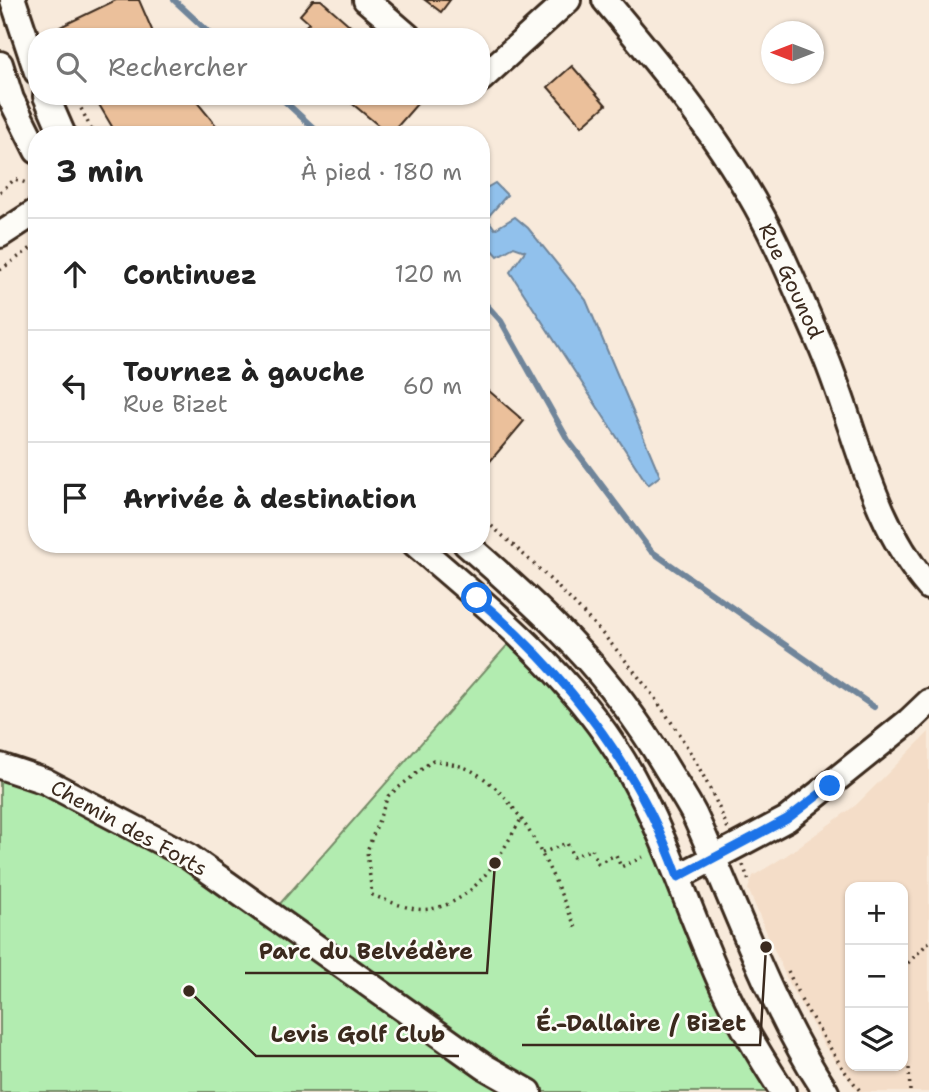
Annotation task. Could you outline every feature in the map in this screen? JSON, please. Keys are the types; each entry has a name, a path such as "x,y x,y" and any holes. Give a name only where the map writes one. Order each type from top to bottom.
{"street":[{"path":"13,0 28,45"},
{"path":"366,0 399,28"},
{"path":"490,71 568,0"},
{"name":"Rue Gounod","path":"606,0 705,126 764,219 821,345 874,495 905,560 929,587"},
{"path":"0,65 11,100 28,133"},
{"path":"50,105 59,126"},
{"path":"0,235 28,217"},
{"path":"425,553 528,642 611,742 667,845 719,977 754,1046 783,1092"},
{"path":"476,553 544,611 613,688 648,737 693,813 764,982 805,1060 826,1092"},
{"path":"678,877 787,819 929,702"},
{"name":"Chemin des Forts","path":"0,766 45,781 188,856 485,1067 529,1092"}],"path":[{"path":"79,105 90,126"},
{"path":"0,192 15,179 28,184"},
{"path":"0,270 28,250"},
{"path":"520,821 473,891 430,909 398,905 372,895 367,851 388,796 433,760 474,771 505,797 542,853 576,928"},
{"path":"542,853 567,843 573,857 592,849 598,863 616,855 621,867 643,856"},
{"path":"908,963 929,942"},
{"path":"909,1068 910,1092"}],"shaded area":[{"path":"929,732 929,1092 858,1092 824,1045 789,984 748,889 753,876 856,805"}],"green space":[{"path":"518,633 611,742 783,1092 0,1092 0,779 39,790 271,914"}],"water":[{"path":"495,183 507,195 490,215 490,186"},
{"path":"515,217 528,228 586,300 660,476 648,485 510,272 525,251 514,247 498,256 490,247 490,222 495,229"}],"building":[{"path":"116,0 139,0 151,28 60,28"},
{"path":"313,0 321,0 353,28 304,28 309,23 300,15"},
{"path":"425,0 450,0 441,12"},
{"path":"572,66 606,105 582,126 548,87"},
{"path":"99,105 199,105 217,126 112,126"},
{"path":"354,105 416,105 398,126 379,126"},
{"path":"490,392 524,421 490,461"}],"waterway":[{"path":"174,0 204,28"},
{"path":"289,105 311,126"},
{"path":"490,309 501,321 568,440 651,551 874,707"}],"place":[{"name":"Parc du Belvédère","path":"495,863"},
{"name":"É.-Dallaire / Bizet","path":"766,947"},
{"name":"Levis Golf Club","path":"189,991"}],"route":[{"path":"477,598 528,642 611,742 632,775 667,845 678,877 787,819 830,786"}]}
